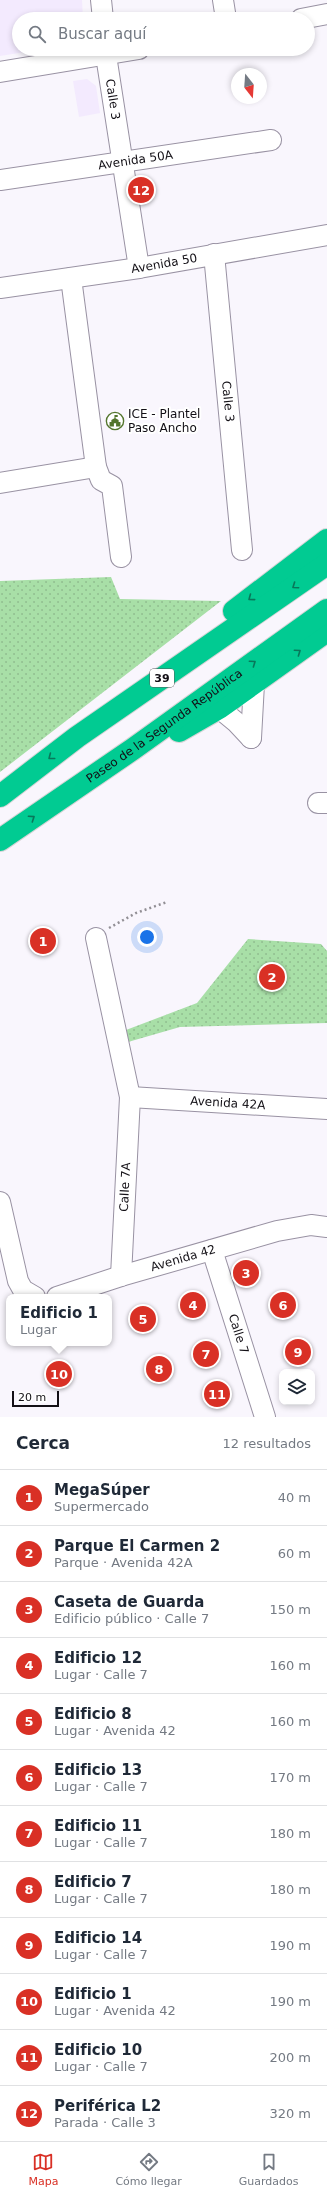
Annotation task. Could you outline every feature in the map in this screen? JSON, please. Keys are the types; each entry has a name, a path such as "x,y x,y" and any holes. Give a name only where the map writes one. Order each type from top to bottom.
{"highway":[{"path":"77,737 248,600 327,540"},
{"name":"39","path":"0,796 77,737 327,564"},
{"name":"Paseo de la Segunda República","path":"0,840 327,610"},
{"path":"63,797 218,708 327,632"}],"street":[{"path":"101,0 102,12"},
{"path":"223,0 225,12"},
{"path":"315,16 327,14"},
{"path":"0,72 84,56"},
{"name":"Calle 3","path":"106,56 140,268"},
{"name":"Avenida 50A","path":"0,180 270,140"},
{"name":"Avenida 50","path":"0,288 140,268 327,234"},
{"name":"Calle 3","path":"214,254 242,550"},
{"path":"71,278 96,467 101,480 112,486 121,557"},
{"path":"0,483 96,467"},
{"path":"218,708 236,722 251,738 254,684"},
{"name":"Calle 7A","path":"96,938 130,1097 121,1276"},
{"name":"Avenida 42A","path":"130,1097 327,1109"},
{"path":"0,1202 18,1281 23,1290 29,1294"},
{"name":"Avenida 42","path":"66,1294 121,1276 277,1232 319,1226"},
{"name":"Calle 7","path":"212,1250 265,1417"}],"path":[{"path":"96,938 114,924 167,902"}],"shaded area":[{"path":"0,0 82,0 83,12 12,12 12,54 0,56"},
{"path":"87,79 96,86 100,113 79,117 73,81"}],"green space":[{"path":"111,577 120,599 221,601 0,772 0,581"},
{"path":"248,939 321,944 327,951 327,1023 180,1027 128,1042 126,1030 197,1003"}],"place":[{"name":"Periférica L2","path":"141,190"},
{"name":"ICE - Plantel Paso Ancho","path":"115,421"},
{"name":"MegaSúper","path":"43,941"},
{"name":"Parque El Carmen 2","path":"272,977"},
{"name":"Caseta de Guarda","path":"246,1273"},
{"name":"Edificio 12","path":"193,1305"},
{"name":"Edificio 13","path":"283,1305"},
{"name":"Edificio 8","path":"143,1319"},
{"name":"Edificio 14","path":"298,1352"},
{"name":"Edificio 11","path":"206,1354"},
{"name":"Edificio 7","path":"159,1369"},
{"name":"Edificio 1","path":"59,1374"},
{"name":"Edificio 10","path":"217,1394"}]}
